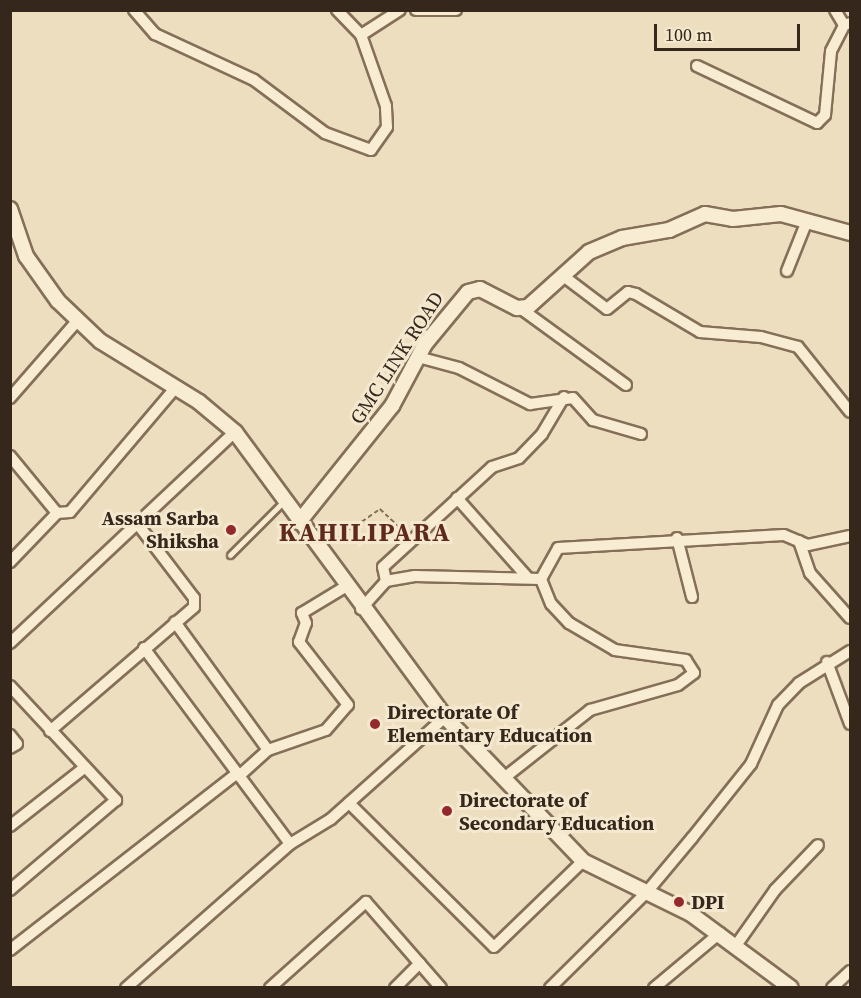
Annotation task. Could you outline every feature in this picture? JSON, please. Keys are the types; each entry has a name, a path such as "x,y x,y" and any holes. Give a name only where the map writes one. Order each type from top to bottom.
{"main road":[{"path":"10,209 26,256 78,320 100,341 175,388 235,432 361,609 445,717 584,861 720,933 791,987"},
{"path":"520,308 528,307 562,274 608,242 669,230 693,216 781,214 850,233"},
{"name":"GMC LINK ROAD","path":"299,522 392,406 418,357 456,299 468,292 480,289 520,308"}],"street":[{"path":"134,10 155,34 254,80 325,134 370,150 387,127 386,106 361,35 337,10"},
{"path":"361,35 399,10"},
{"path":"416,10 456,10"},
{"path":"697,66 817,123 825,115 831,51 847,24 835,10"},
{"path":"788,270 807,221"},
{"path":"562,274 606,309 628,292 636,294 700,332 761,337 798,347 850,412"},
{"path":"520,308 626,385"},
{"path":"10,398 78,320"},
{"path":"418,357 459,368 530,404 564,397 573,398 593,420 641,434"},
{"path":"10,562 57,513 70,512 175,388"},
{"path":"386,581 383,567 492,467 519,458 542,434 564,397"},
{"path":"10,643 140,527 235,432"},
{"path":"10,456 57,513"},
{"path":"457,498 528,578"},
{"path":"50,731 194,607 194,598 140,527"},
{"path":"504,778 590,710 678,686 694,673 686,660 640,656 594,641 551,604 541,579 548,559 566,544 784,535 799,541 833,543 850,536"},
{"path":"677,538 692,597"},
{"path":"799,541 810,573 850,618"},
{"path":"361,609 386,581 415,576 541,579"},
{"path":"10,950 268,750 326,730 348,705 299,642 306,623 302,613 345,587"},
{"path":"175,622 268,750"},
{"path":"144,648 290,844"},
{"path":"550,987 646,893 751,764 778,705 828,662 850,651"},
{"path":"828,662 850,724"},
{"path":"10,686 116,800 10,890"},
{"path":"126,987 290,844 349,803 445,717"},
{"path":"10,735 17,744 10,748"},
{"path":"10,826 84,768"},
{"path":"349,803 494,947 584,861"},
{"path":"737,944 775,890 818,845"},
{"path":"270,987 366,902 441,987"},
{"path":"654,987 720,933"},
{"path":"395,987 420,963"},
{"path":"832,987 850,972"}],"lane":[{"path":"230,555 284,501"}],"path":[{"path":"325,547 380,509 412,539"}],"place":[{"name":"Assam Sarba Shiksha","path":"231,530"},
{"name":"Directorate Of Elementary Education","path":"375,724"},
{"name":"Directorate of Secondary Education","path":"447,811"},
{"name":"DPI","path":"679,902"}],"district":[{"name":"KAHILIPARA","path":"365,533"}]}
